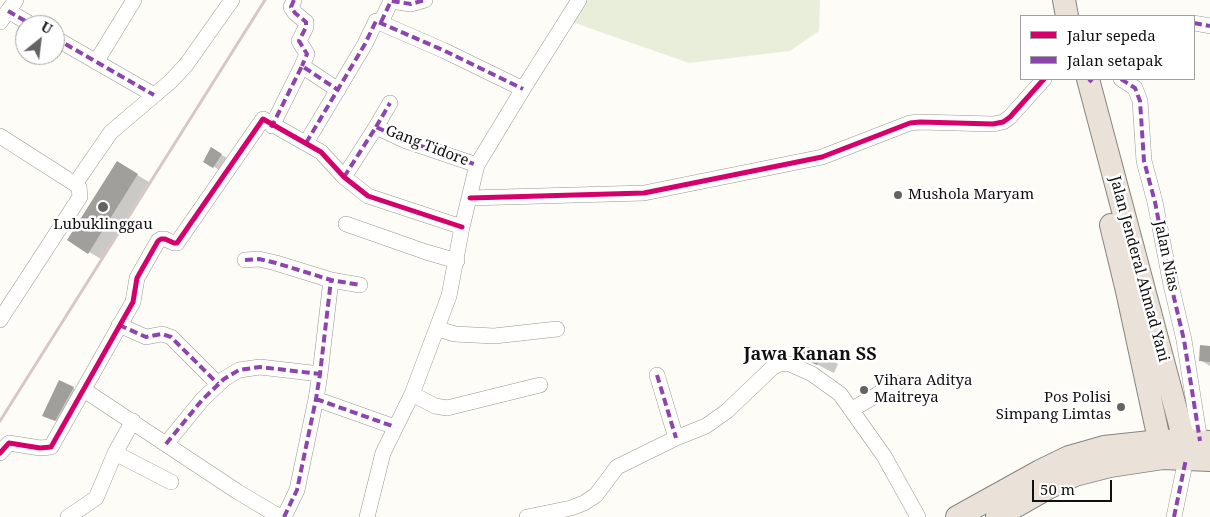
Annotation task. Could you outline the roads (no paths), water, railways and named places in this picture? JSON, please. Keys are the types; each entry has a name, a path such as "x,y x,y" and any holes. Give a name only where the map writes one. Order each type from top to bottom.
{"highway":[{"path":"1064,0 1067,15"},
{"name":"Jalan Jenderal Ahmad Yani","path":"1086,80 1198,449"},
{"name":"Jalan Jenderal Ahmad Yani","path":"1086,80 1119,256 1162,450"},
{"path":"997,517 1016,504 1040,470 1069,457 1104,447 1162,450 1198,449"},
{"path":"957,517 1016,504"}],"street":[{"path":"96,62 134,0"},
{"path":"75,184 111,132 170,82 186,65 232,0"},
{"path":"272,126 307,54 299,41 306,27 306,22 291,7 294,0"},
{"path":"381,22 391,1 411,4 425,0"},
{"path":"367,517 383,453 412,394 449,296 462,227 477,165 522,89 579,0"},
{"path":"306,143 365,44 374,22 381,22 522,89"},
{"path":"1195,23 1210,26"},
{"path":"65,44 154,95"},
{"path":"302,66 338,90"},
{"path":"470,198 644,193 822,157 910,123 993,124 1003,122 1010,117 1043,80"},
{"name":"Jalan Nias","path":"1123,80 1135,88 1140,101 1144,160 1155,202 1184,340 1198,449"},
{"path":"376,127 390,102"},
{"path":"0,453 9,443 40,448 51,446 133,302 137,278 158,241 165,239 177,243 263,119 327,157 344,177 361,192 377,200 462,227"},
{"name":"Gang Tidore","path":"344,177 376,127 406,141 477,165"},
{"path":"0,136 79,187 80,197 0,320"},
{"path":"346,224 457,261"},
{"path":"245,260 259,259 331,280 360,285"},
{"path":"284,517 297,490 316,399 331,280"},
{"path":"119,325 146,338 162,334 171,337 218,384"},
{"path":"438,329 455,334 494,336 557,329"},
{"path":"526,517 571,508 584,503 596,495 617,467 676,438 706,426 727,411 772,368 781,364 790,364 812,374 840,394 884,456 918,517"},
{"path":"166,444 202,400 224,378 239,370 260,367 320,374"},
{"path":"658,375 676,438"},
{"path":"851,410 897,383"},
{"path":"412,394 435,406 447,408 540,386"},
{"path":"84,390 238,492 280,517"},
{"path":"316,399 395,427"},
{"path":"68,517 96,498 115,453 132,421"},
{"path":"1174,517 1198,449"},
{"path":"115,453 171,482"}],"railway":[{"path":"0,421 265,0"}],"place":[{"name":"Mushola Maryam","path":"898,195"},
{"name":"Lubuklinggau","path":"103,207"},
{"name":"Vihara Aditya Maitreya","path":"864,390"},
{"name":"Pos Polisi Simpang Limtas","path":"1121,407"}],"district":[{"name":"Jawa Kanan SS","path":"810,355"}]}
